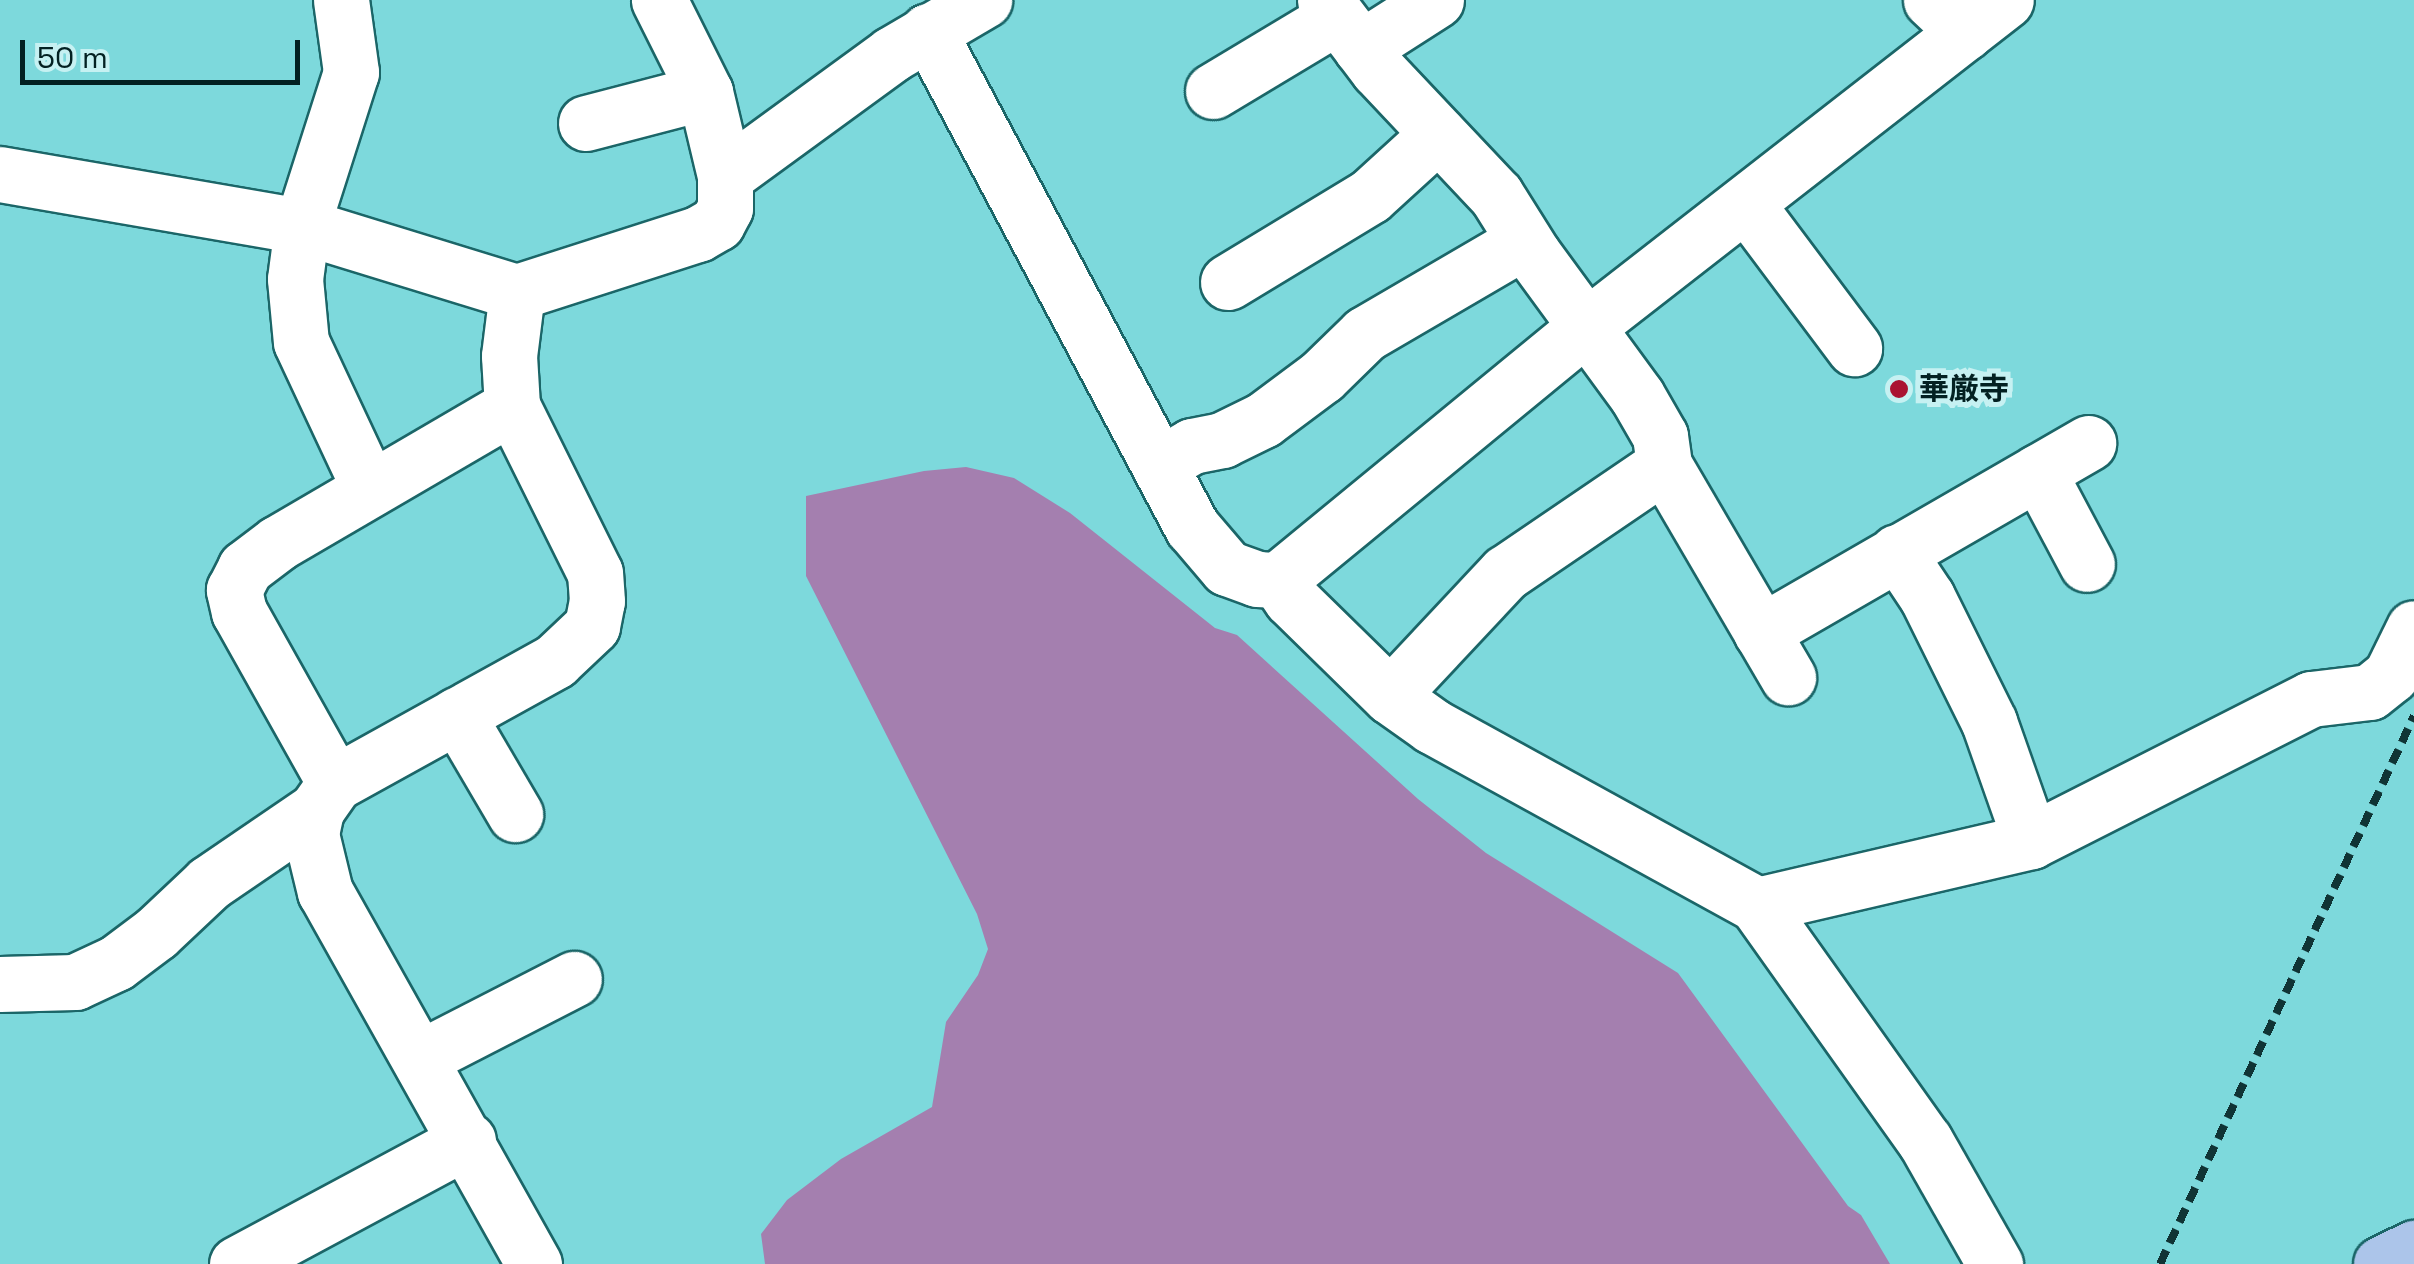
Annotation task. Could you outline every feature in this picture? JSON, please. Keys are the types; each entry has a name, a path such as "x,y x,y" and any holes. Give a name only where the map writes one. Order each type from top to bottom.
{"main road":[{"path":"2381,1264 2414,1248"}],"street":[{"path":"342,0 351,72 302,226 296,279 301,342 370,489"},
{"path":"0,174 302,226 517,292 698,234 717,223 726,208 725,176 705,92 659,0"},
{"path":"725,176 928,31 984,0"},
{"path":"1213,91 1341,22 1436,0"},
{"path":"928,31 1192,528 1227,568 1256,579 1278,580 1586,328 1747,205 1967,11"},
{"path":"1341,22 1496,196 1524,241 1637,396 1660,436 1664,465 1774,655 1897,552 2088,443"},
{"path":"586,123 705,92"},
{"path":"1228,282 1370,196 1438,134"},
{"path":"1747,205 1854,348"},
{"path":"1159,465 1192,446 1222,440 1263,420 1322,376 1365,334 1524,241"},
{"path":"0,984 75,982 116,963 156,934 208,884 325,796 575,647 592,626 597,601 596,573 512,406 510,356 517,292"},
{"path":"512,406 278,543 245,568 234,590 239,612 325,796 311,834 325,892 468,1140 534,1264"},
{"path":"1390,696 1505,573 1664,465"},
{"path":"2038,472 2087,564"},
{"path":"1897,552 1927,597 1990,722 2032,841"},
{"path":"1278,580 1291,600 1390,696 1483,757 1757,906 1925,1141 1996,1264"},
{"path":"1757,906 2032,841 2310,698 2370,692 2391,675 2414,628"},
{"path":"457,715 515,814"},
{"path":"420,1058 574,979"},
{"path":"238,1264 468,1140"}],"shaded area":[{"path":"966,467 1014,478 1070,513 1215,628 1237,635 1418,799 1486,853 1678,973 1848,1206 1861,1215 1890,1264 765,1264 761,1234 787,1200 841,1159 932,1107 946,1022 978,975 988,949 977,914 806,576 806,496 924,471"}],"railway":[{"path":"2160,1264 2414,716"}],"place":[{"name":"華厳寺","path":"1899,389"}]}
